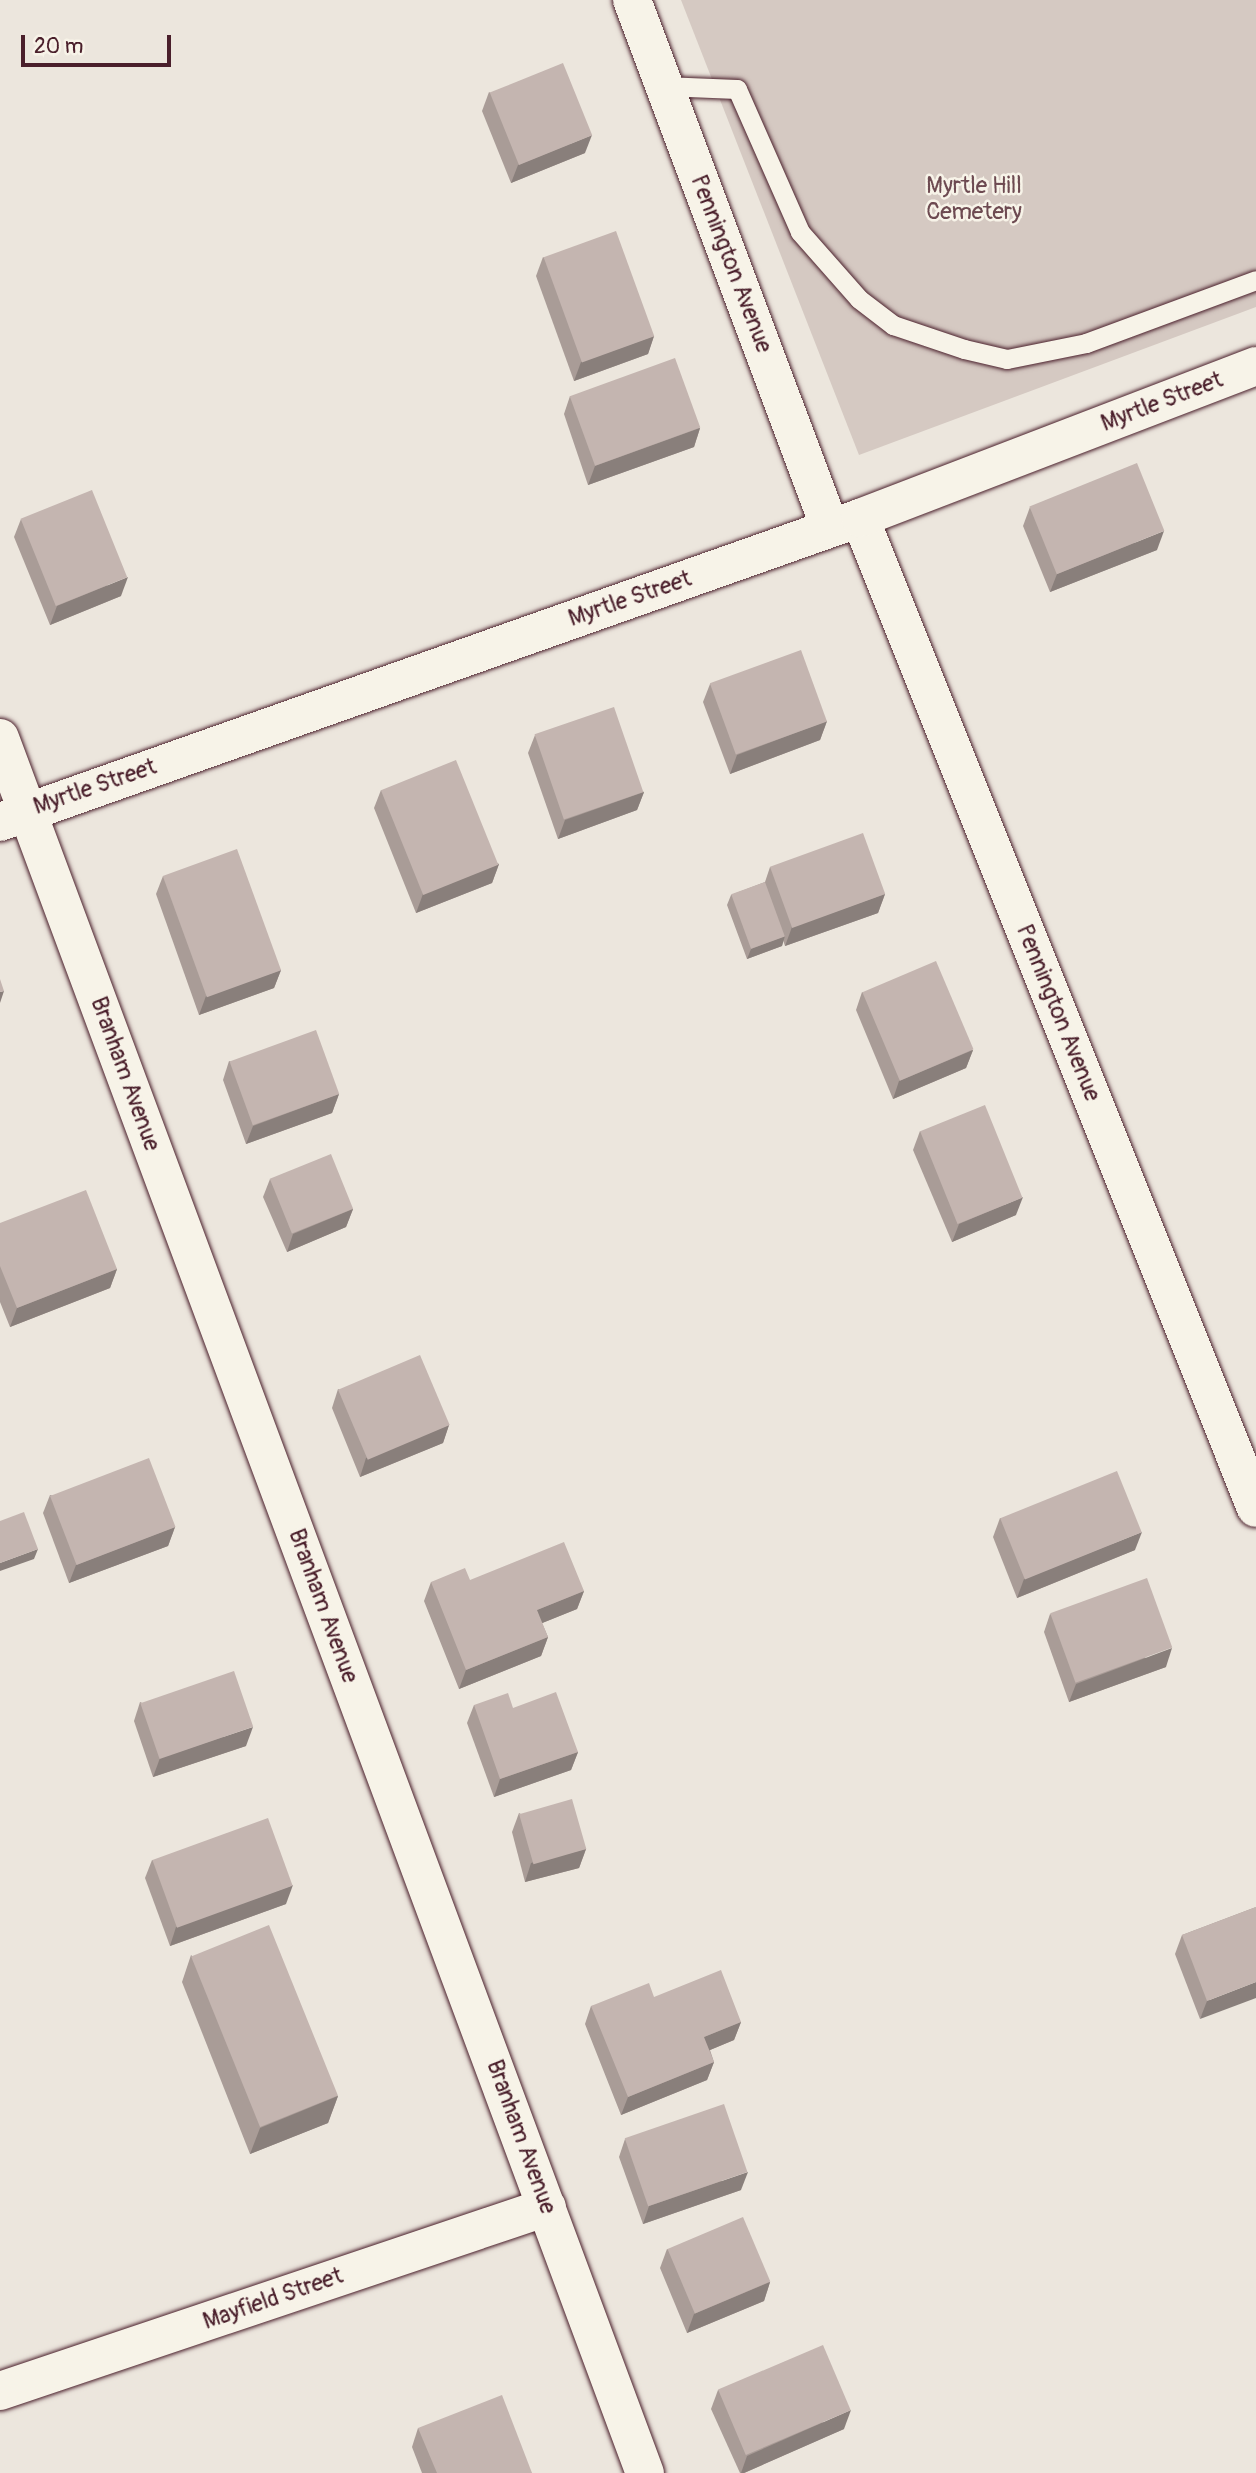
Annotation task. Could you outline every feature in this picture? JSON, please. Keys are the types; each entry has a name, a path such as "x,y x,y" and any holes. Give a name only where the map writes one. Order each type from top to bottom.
{"street":[{"name":"Pennington Avenue","path":"632,0 663,86 1256,1508"},
{"name":"Myrtle Street","path":"13,817 845,523 1256,366"},
{"name":"Branham Avenue","path":"0,738 13,817 547,2207 645,2473"},
{"name":"Mayfield Street","path":"0,2390 547,2207"}],"lane":[{"path":"663,86 737,89 800,232 859,299 893,325 964,349 1007,359 1086,343 1256,280"}],"green space":[{"name":"Myrtle Hill Cemetery","path":"681,0 1256,0 1256,307 859,455"}],"building":[{"path":"563,63 592,135 519,165 490,93"},
{"path":"616,231 654,336 582,363 544,257"},
{"path":"675,358 700,428 595,466 570,396"},
{"path":"1137,463 1164,531 1057,574 1029,506"},
{"path":"92,490 127,577 56,606 21,519"},
{"path":"801,650 827,721 736,755 710,683"},
{"path":"614,707 643,792 564,819 535,734"},
{"path":"456,760 498,865 423,895 381,790"},
{"path":"863,833 885,894 792,928 770,867"},
{"path":"237,849 281,970 207,997 163,876"},
{"path":"765,882 785,937 751,949 731,894"},
{"path":"936,961 974,1049 900,1081 862,992"},
{"path":"316,1030 339,1094 253,1125 230,1061"},
{"path":"985,1105 1022,1198 958,1224 920,1131"},
{"path":"331,1154 353,1209 292,1233 270,1179"},
{"path":"86,1190 117,1269 17,1308 0,1266 0,1223"},
{"path":"420,1355 450,1425 368,1460 338,1390"},
{"path":"149,1458 176,1527 77,1565 50,1496"},
{"path":"1117,1471 1142,1532 1025,1579 1000,1518"},
{"path":"24,1512 38,1549 0,1563 0,1521"},
{"path":"564,1542 584,1591 537,1610 548,1637 466,1670 431,1582 465,1568 470,1580"},
{"path":"1147,1578 1172,1648 1076,1683 1050,1613"},
{"path":"234,1671 253,1727 160,1759 140,1703"},
{"path":"556,1692 578,1752 500,1779 474,1705 508,1693 513,1708"},
{"path":"572,1799 586,1849 533,1864 519,1814"},
{"path":"268,1818 293,1886 177,1928 152,1860"},
{"path":"1256,1907 1256,1982 1207,2001 1182,1935"},
{"path":"269,1925 338,2096 260,2127 191,1956"},
{"path":"721,1970 741,2022 704,2037 714,2062 628,2097 591,2006 649,1983 654,1997"},
{"path":"724,2104 747,2172 648,2206 625,2138"},
{"path":"743,2217 770,2281 695,2313 668,2249"},
{"path":"823,2345 851,2410 746,2455 718,2390"},
{"path":"502,2395 532,2473 437,2473 418,2428"}]}
